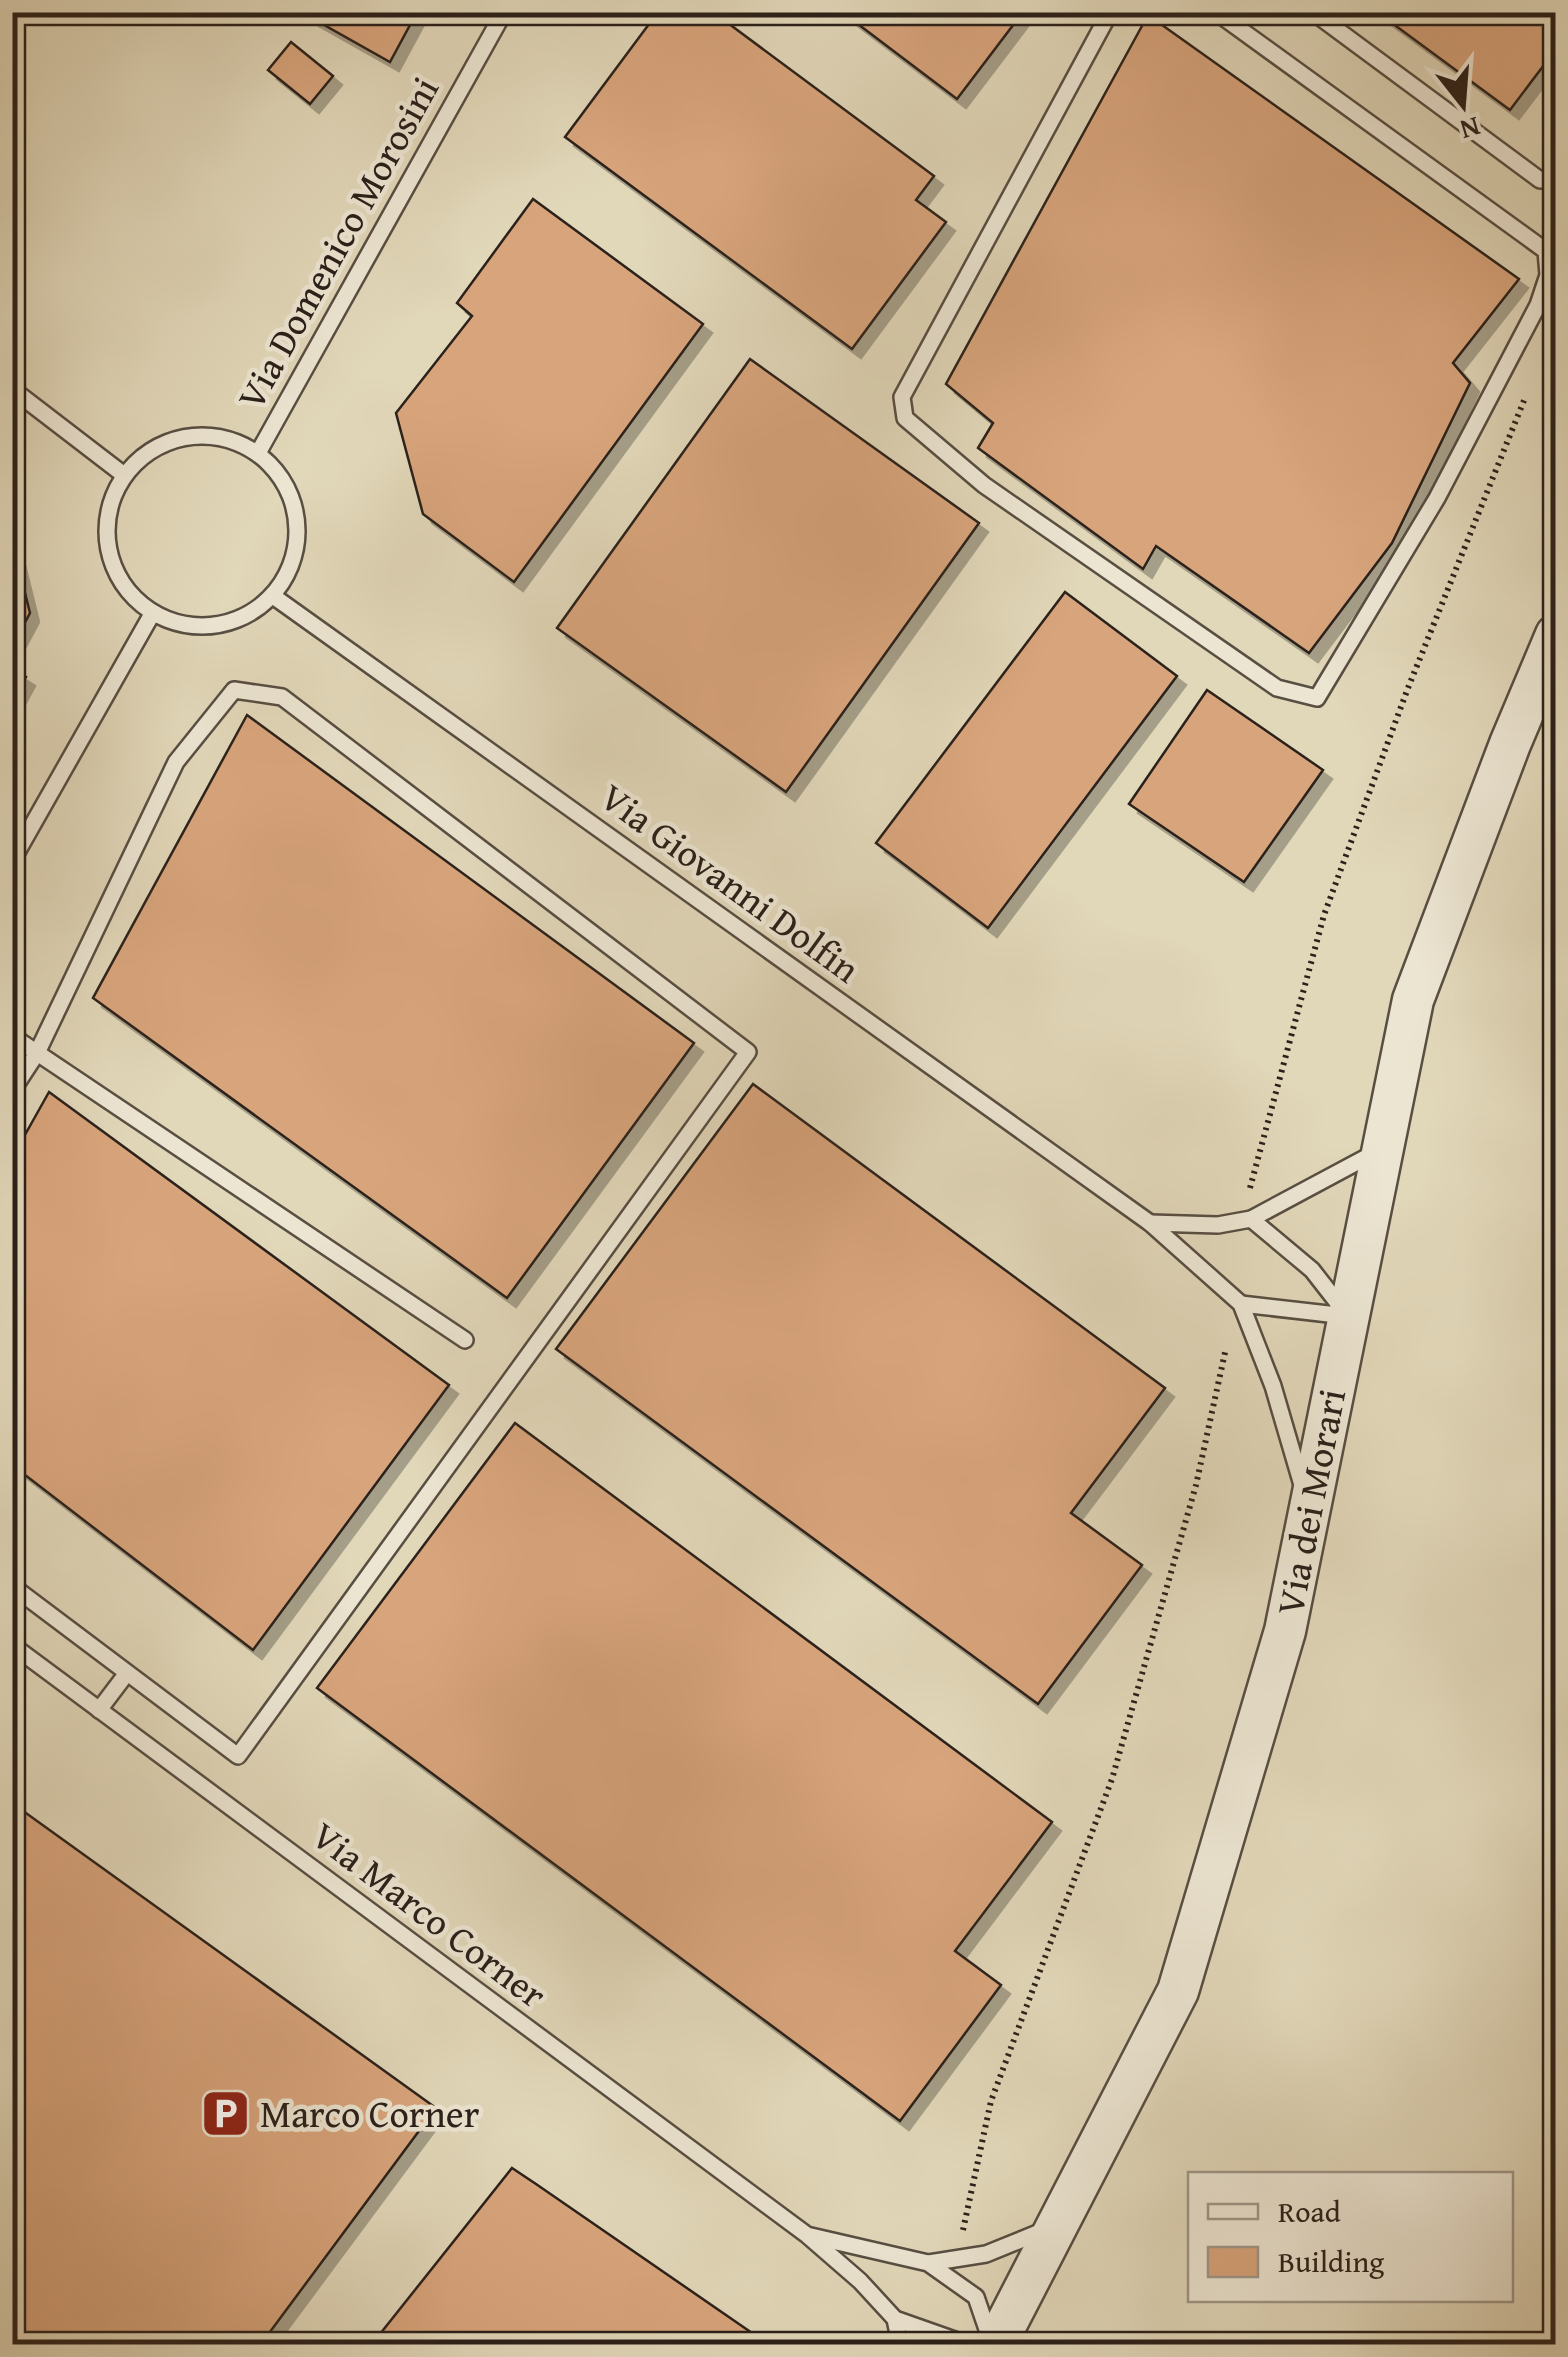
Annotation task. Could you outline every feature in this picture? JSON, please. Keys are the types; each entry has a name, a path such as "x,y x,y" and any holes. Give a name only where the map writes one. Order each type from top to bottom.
{"street":[{"name":"Via dei Morari","path":"994,2344 1178,1990 1285,1631 1413,1000 1510,744 1556,635"}],"lane":[{"name":"Via Domenico Morosini","path":"258,453 504,12"},
{"path":"1110,12 902,397 906,418 984,485 1277,688 1318,698 1437,498 1538,305 1548,276 1546,251 1216,12"},
{"path":"1313,12 1540,180 1556,178"},
{"path":"12,389 124,475"},
{"path":"201,435 231,440 258,453 281,476 294,505 298,537 291,569 273,596 247,616 216,626 183,626 152,614 128,593 112,566 105,535 110,504 124,475 145,454 172,440 201,435"},
{"name":"Via Giovanni Dolfin","path":"273,596 1150,1223 1241,1304 1273,1386 1311,1514"},
{"path":"12,861 152,614"},
{"path":"12,1092 37,1052 176,762 234,690 282,696 748,1052 238,1756 12,1586"},
{"path":"12,1036 464,1340"},
{"path":"1150,1223 1218,1225 1251,1220 1384,1148"},
{"path":"1251,1220 1312,1270 1348,1316"},
{"path":"1241,1304 1348,1316"},
{"name":"Via Marco Corner","path":"12,1645 807,2235 860,2281 895,2319 966,2344"},
{"path":"99,1710 128,1673"},
{"name":"Via Marco Corner","path":"928,2263 986,2254 1058,2224"},
{"name":"Via Marco Corner","path":"807,2235 928,2263 976,2297 994,2344"},
{"path":"895,2319 900,2344"}],"building":[{"path":"313,12 417,12 390,62 310,17"},
{"path":"658,12 713,12 934,176 916,200 946,222 852,349 565,137"},
{"path":"842,12 1023,12 957,99"},
{"path":"1377,12 1556,12 1556,49 1510,110"},
{"path":"1148,15 1519,279 1453,363 1470,383 1392,543 1309,653 1156,546 1143,569 978,448 993,423 946,384"},
{"path":"291,42 333,76 310,104 268,70"},
{"path":"533,199 703,324 514,582 423,514 396,413 472,316 457,303"},
{"path":"750,359 979,523 786,792 557,628"},
{"path":"12,540 30,613 12,647"},
{"path":"1065,592 1177,676 988,928 876,843"},
{"path":"12,668 26,677 12,703"},
{"path":"1207,690 1323,770 1244,882 1129,804"},
{"path":"247,715 694,1043 507,1298 93,998"},
{"path":"753,1084 1165,1388 1071,1513 1142,1565 1038,1704 556,1349"},
{"path":"49,1092 449,1385 253,1650 12,1465 12,1158"},
{"path":"515,1423 1052,1822 955,1951 1001,1985 900,2121 317,1688"},
{"name":"Marco Corner","path":"12,1803 436,2108 261,2344 12,2344"},
{"path":"512,2168 536,2184 768,2344 372,2344"}],"place":[{"name":"Marco Corner","path":"225,2114"}]}
